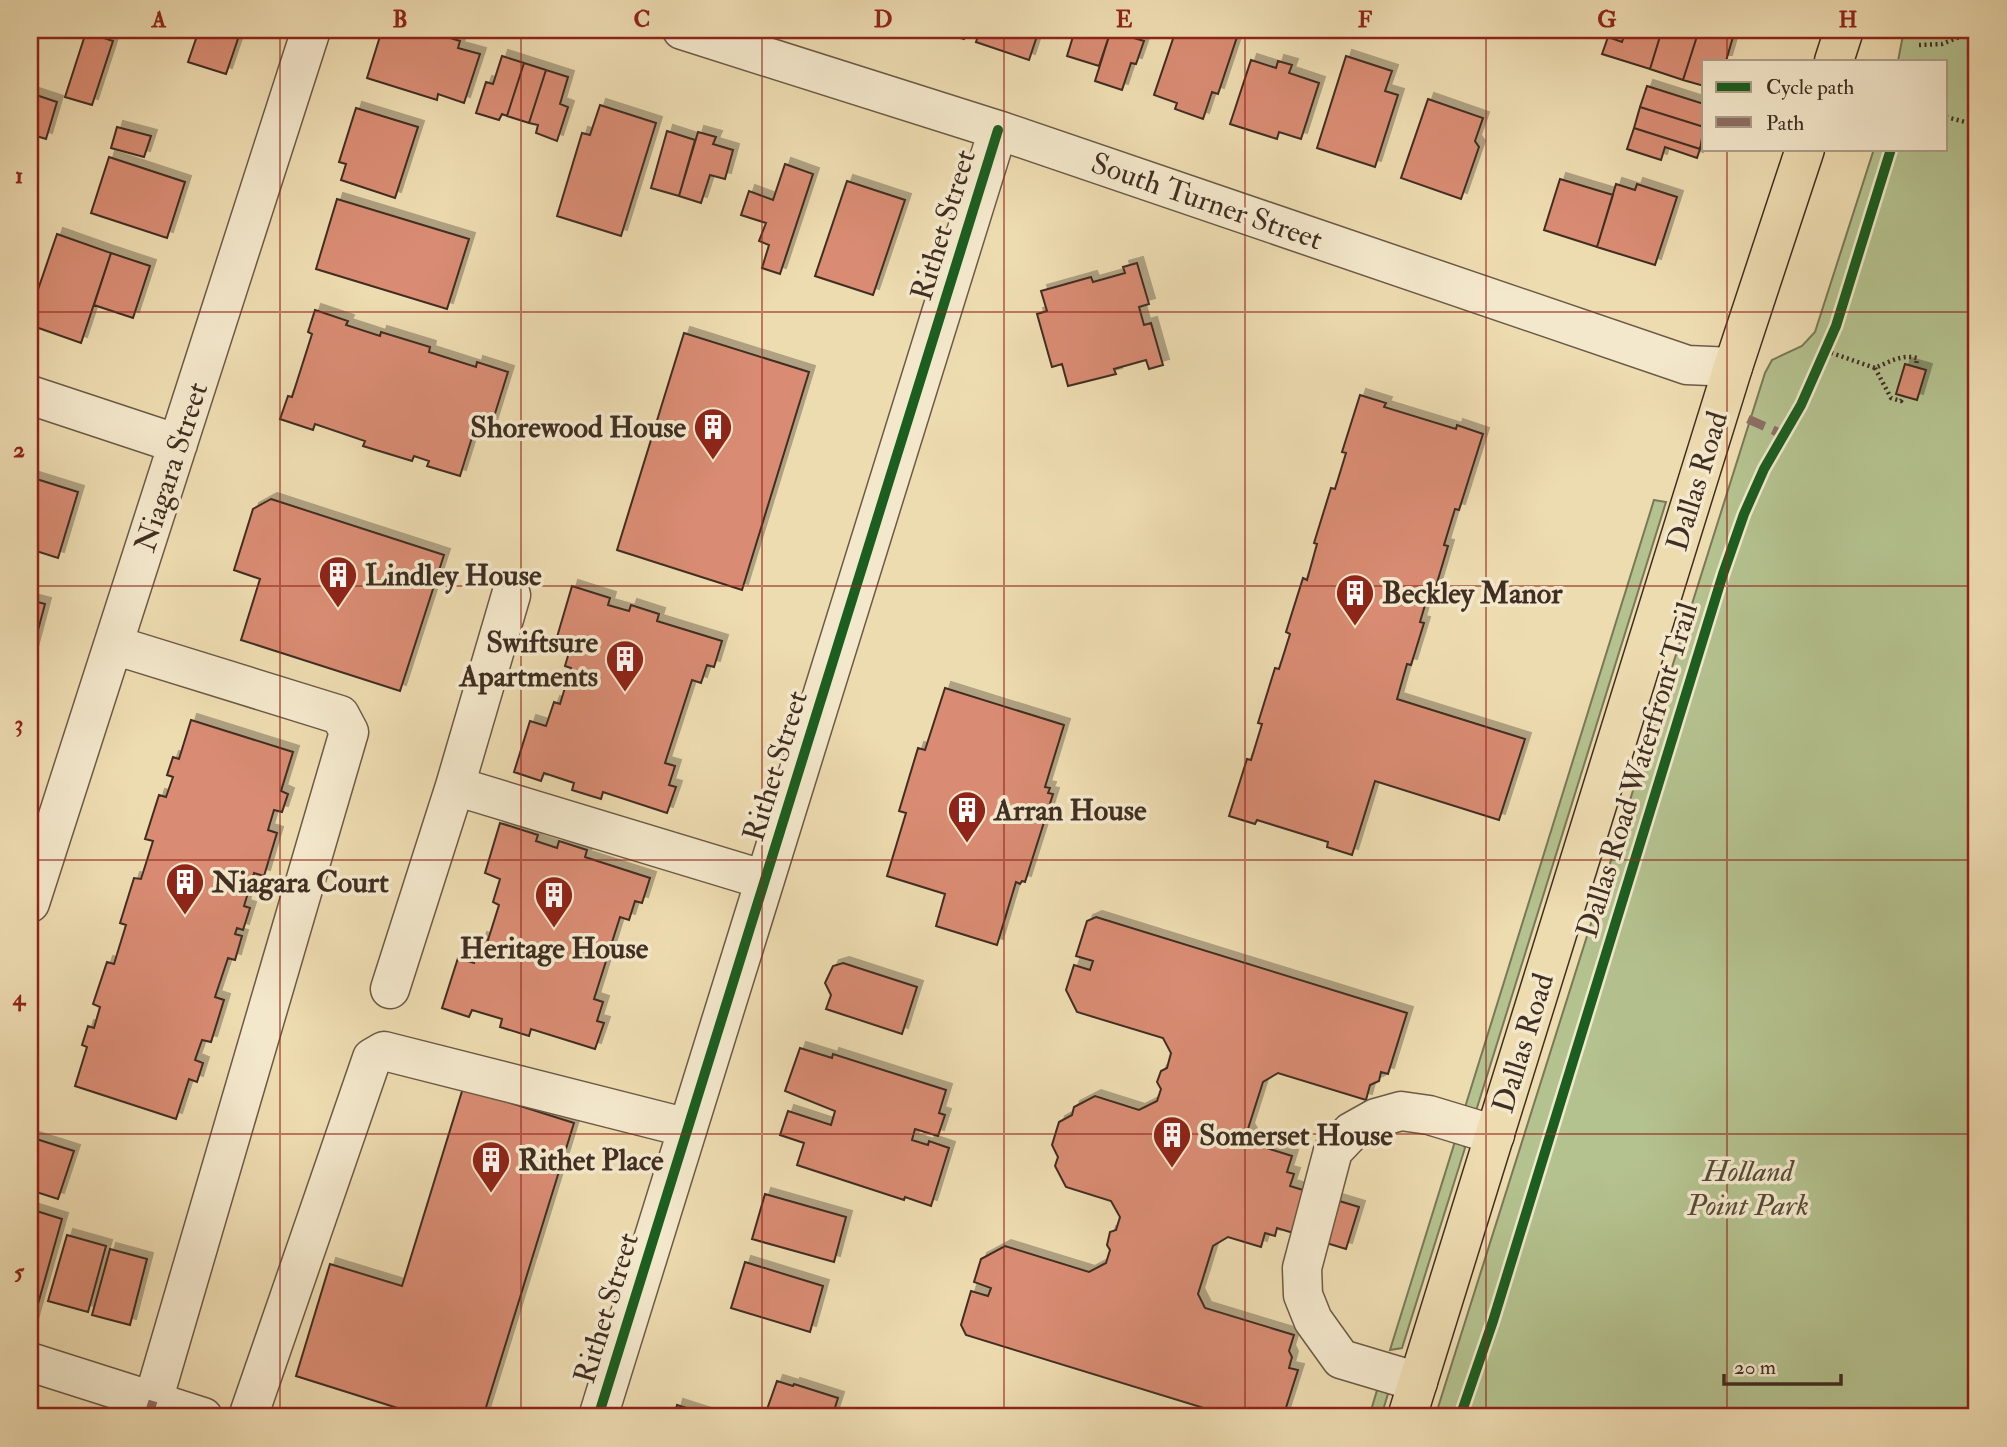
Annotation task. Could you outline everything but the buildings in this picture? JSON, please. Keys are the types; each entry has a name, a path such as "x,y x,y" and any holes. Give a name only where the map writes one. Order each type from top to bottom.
{"main road":[{"path":"1834,60 1844,30"},
{"name":"Dallas Road","path":"1413,1400 1732,367 1805,150"}],"street":[{"name":"Niagara Street","path":"30,903 311,30"},
{"name":"South Turner Street","path":"682,30 998,130 1687,365 1732,367"},
{"name":"Rithet Street","path":"598,1417 998,130"},
{"path":"30,395 178,444"},
{"path":"390,989 455,786 511,596"},
{"path":"114,645 340,715 349,732 153,1401"},
{"path":"455,786 765,880"},
{"path":"248,1417 372,1058 377,1053 384,1051 688,1128"},
{"path":"1413,1400 1341,1359 1313,1320 1303,1295 1302,1268 1333,1151 1351,1132 1376,1118 1401,1111 1429,1115 1495,1135"},
{"path":"30,1362 203,1417"}],"path":[{"path":"1923,30 1918,49 1942,44 1976,30"},
{"path":"1948,118 1977,125"},
{"path":"1831,338 1824,357 1875,368 1900,357 1910,356 1917,358 1916,367"},
{"path":"1875,368 1891,398 1901,401 1904,396"}],"green space":[{"name":"Holland Point Park","path":"1904,30 1977,30 1977,1417 1435,1417 1765,373 1772,360 1802,346 1815,332 1874,150 1948,150 1948,60 1898,60"},
{"path":"1654,500 1666,502 1476,1111 1462,1117"},
{"path":"1457,1135 1465,1148 1402,1348 1390,1350"},
{"path":"1381,1377 1390,1387 1381,1417 1369,1417"}],"marked path":[{"path":"1748,419 1784,435"},
{"path":"148,1417 153,1401"}],"cycle path":[{"path":"598,1417 998,130"},
{"name":"Dallas Road Waterfront Trail","path":"1460,1417 1493,1321 1723,574 1744,514 1764,469 1801,405 1836,326 1891,150"}],"place":[{"name":"Shorewood House","path":"713,461"},
{"name":"Lindley House","path":"338,609"},
{"name":"Beckley Manor","path":"1355,627"},
{"name":"Swiftsure Apartments","path":"625,693"},
{"name":"Arran House","path":"967,844"},
{"name":"Niagara Court","path":"185,916"},
{"name":"Heritage House","path":"554,929"},
{"name":"Somerset House","path":"1172,1169"},
{"name":"Rithet Place","path":"491,1194"}]}
